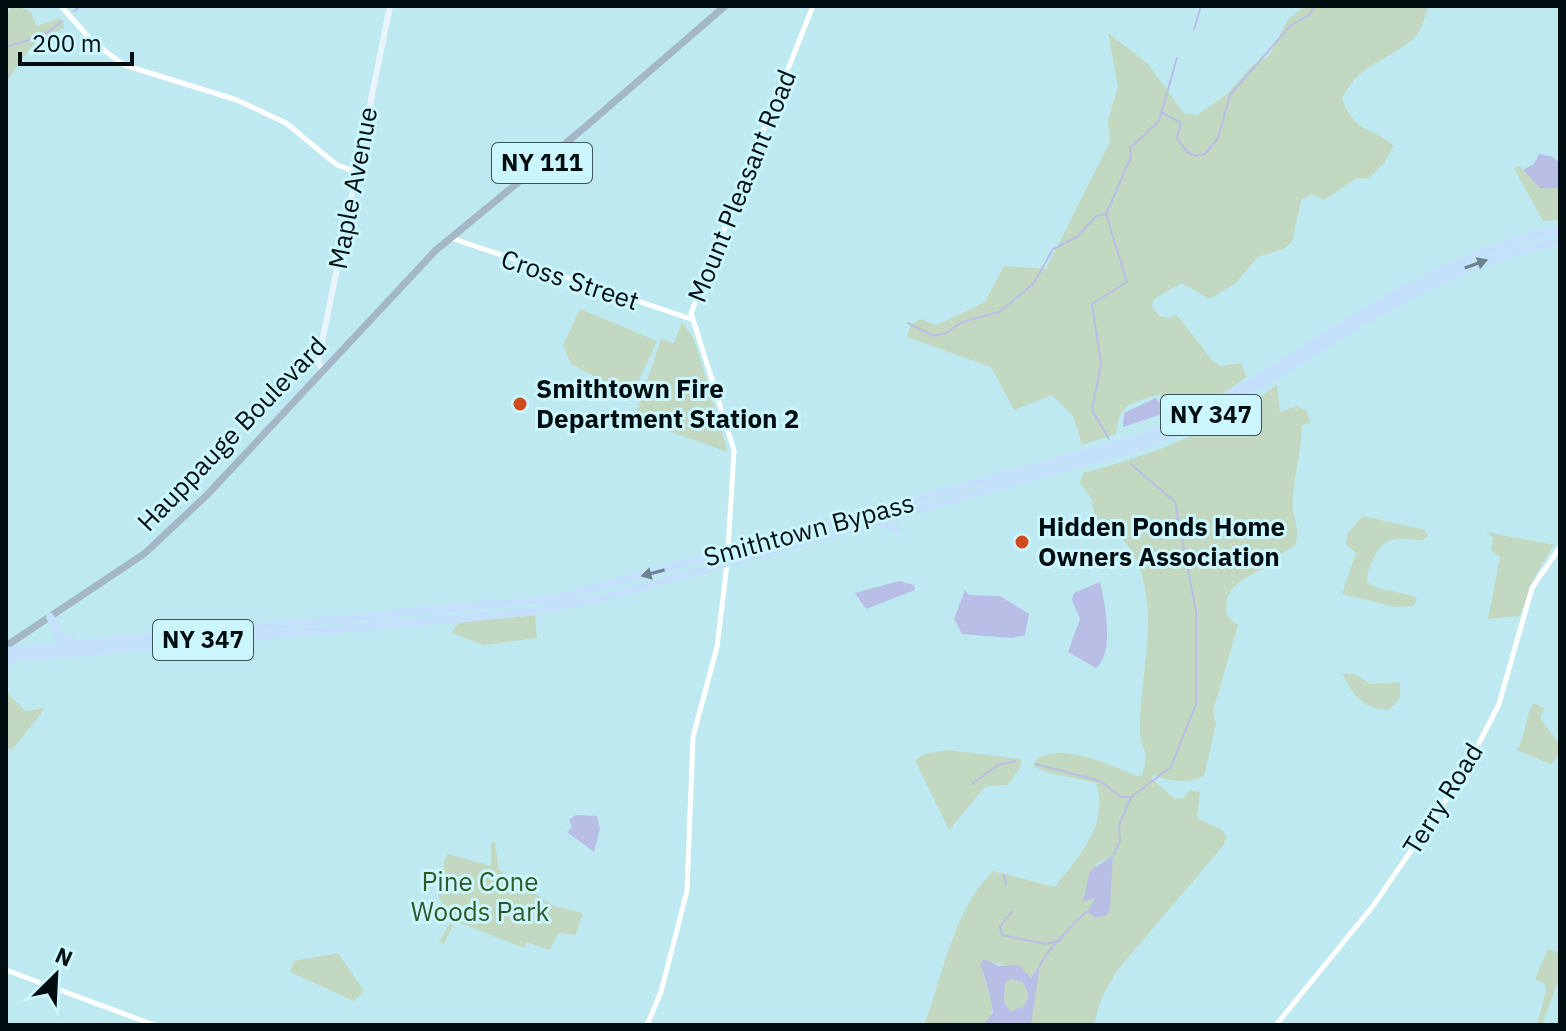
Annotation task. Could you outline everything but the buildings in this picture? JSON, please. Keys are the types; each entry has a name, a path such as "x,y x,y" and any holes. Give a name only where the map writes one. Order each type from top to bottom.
{"highway":[{"name":"Smithtown Bypass","path":"6,648 100,643 546,600 728,553 1140,438 1222,399 1428,274 1487,249 1560,230"},
{"name":"Smithtown Bypass","path":"6,659 540,611 727,565 1095,462 1166,437 1220,409 1418,289 1482,262 1560,241"},
{"path":"871,523 890,524 898,529 908,513"},
{"path":"50,617 62,639 100,643"}],"main road":[{"name":"Maple Avenue","path":"322,369 318,362 390,6"},
{"name":"NY 111","path":"450,238 574,137 725,6"},
{"name":"Hauppauge Boulevard","path":"6,648 144,554 207,495 322,369 450,238"}],"street":[{"path":"61,6 92,41 124,65 237,100 286,123 337,165 357,172"},
{"name":"Mount Pleasant Road","path":"647,1025 661,992 687,891 693,737 715,654 728,553 734,450 691,319 813,6"},
{"name":"Cross Street","path":"450,238 691,319"},
{"name":"Terry Road","path":"1276,1025 1373,906 1463,775 1499,704 1532,588 1560,547"},
{"path":"6,970 154,1025"}],"green space":[{"path":"14,6 30,11 37,26 60,18 65,27 32,46 6,82 6,14"},
{"path":"1304,6 1429,6 1416,36 1358,76 1342,99 1358,124 1394,146 1384,163 1369,178 1355,179 1324,200 1312,194 1301,200 1292,242 1284,249 1258,257 1236,283 1209,299 1182,283 1154,299 1152,307 1159,316 1169,318 1176,314 1213,361 1221,366 1241,363 1247,377 1214,398 1186,410 1177,411 1160,394 1129,405 1120,415 1116,434 1082,445 1073,416 1052,395 1014,410 991,367 907,337 910,326 920,319 937,325 985,302 1004,266 1046,269 1110,142 1108,121 1118,86 1108,33 1147,63 1184,113 1197,115 1226,95 1252,66 1269,56 1287,21"},
{"path":"1519,166 1540,188 1560,187 1560,220 1543,221 1514,168"},
{"path":"580,309 657,341 636,386 630,390 619,389 571,364 563,345"},
{"path":"682,322 694,339 728,452 634,419 661,339 674,343"},
{"path":"1277,385 1280,412 1297,406 1307,411 1310,423 1302,425 1293,493 1297,540 1295,546 1235,586 1228,598 1227,616 1238,625 1213,711 1216,724 1204,776 1185,781 1153,775 1151,778 1175,799 1183,798 1190,790 1200,792 1197,818 1222,830 1227,837 1223,846 1115,973 1100,1002 1094,1025 1031,1025 1039,966 1031,978 1007,966 986,963 980,964 993,1006 990,1021 983,1025 924,1025 958,924 979,887 993,871 1055,887 1082,852 1095,826 1099,813 1096,783 1039,769 1033,766 1036,760 1047,755 1073,754 1142,775 1146,758 1140,729 1148,618 1142,574 1130,548 1095,522 1092,499 1080,483 1083,473 1161,449 1208,428","holes":["1113,856 1110,898 1090,906 1096,898 1084,895 1097,863"]},
{"path":"1363,516 1425,530 1428,536 1423,540 1398,539 1383,545 1371,563 1367,582 1417,598 1414,606 1395,607 1342,594 1356,553 1346,544 1347,534"},
{"path":"1486,532 1554,545 1534,578 1520,616 1488,619 1500,557 1491,550 1493,538"},
{"path":"535,615 537,638 484,645 452,633 458,623"},
{"path":"1342,673 1354,674 1371,684 1400,682 1400,698 1389,710 1372,707 1355,694"},
{"path":"6,692 26,711 45,708 13,749 6,748"},
{"path":"1533,703 1544,708 1540,718 1560,745 1560,754 1551,764 1517,750"},
{"path":"948,750 1021,759 1021,766 1008,785 986,786 949,830 915,760 925,754"},
{"name":"Pine Cone Woods Park","path":"491,842 495,842 499,870 554,906 583,913 576,935 558,933 550,950 527,942 524,948 455,921 444,944 439,941 453,919 438,896 445,859 448,854 491,866"},
{"path":"1548,949 1560,953 1560,976 1542,1025 1537,1025 1546,991 1545,984 1535,979"},
{"path":"338,953 364,991 354,1001 290,972 294,961"},
{"path":"1010,979 1023,982 1029,996 1023,1007 1011,1011 1004,1003 1005,983"}],"water":[{"path":"1539,154 1553,157 1560,164 1558,188 1540,188 1523,170 1534,164"},
{"path":"1156,398 1164,409 1162,414 1123,427 1124,413"},
{"path":"899,581 914,585 915,590 866,609 855,593"},
{"path":"1100,582 1107,640 1102,661 1096,668 1068,652 1080,619 1072,600 1074,593"},
{"path":"965,590 969,595 1000,596 1029,614 1025,635 1012,638 962,634 954,619"},
{"path":"576,815 597,816 600,829 594,852 567,832 572,827 569,820"},
{"path":"1113,855 1110,910 1106,916 1095,917 1087,912 1095,898 1083,902 1090,871"},
{"path":"984,959 999,966 1019,965 1031,978 1040,964 1031,1025 983,1025 993,1013 980,964","holes":["1010,979 1023,982 1029,996 1023,1007 1011,1011 1004,1003 1005,983"]}],"waterway":[{"path":"74,11 81,6"},
{"path":"1194,29 1201,6"},
{"path":"1161,112 1181,123 1177,138 1187,152 1195,156 1205,154 1218,138 1230,95 1290,26 1309,15 1315,6"},
{"path":"6,47 42,36 63,21"},
{"path":"1109,439 1092,410 1101,364 1092,304 1127,282 1106,214 1131,157 1130,148 1159,121 1177,58"},
{"path":"908,323 934,336 946,333 962,322 999,312 1034,283 1053,249 1077,237 1096,216 1106,214"},
{"path":"1114,854 1120,841 1119,826 1131,797 1171,767 1196,704 1196,611 1175,502 1131,464"},
{"path":"972,784 998,765 1015,761"},
{"path":"1036,764 1100,781 1121,797 1131,797"},
{"path":"1004,875 1006,885"},
{"path":"1012,911 1000,927 1002,935 1046,944 1061,940"},
{"path":"1040,965 1062,936 1088,911"}],"place":[{"name":"Smithtown Fire Department Station 2","path":"520,404"},
{"name":"Hidden Ponds Home Owners Association","path":"1022,542"}]}
